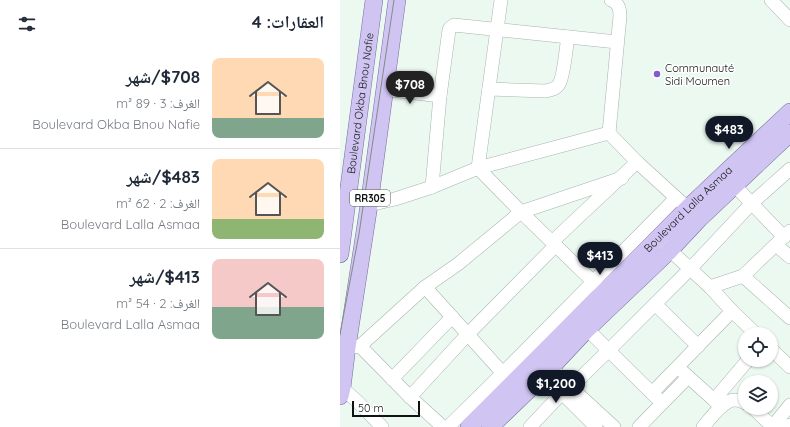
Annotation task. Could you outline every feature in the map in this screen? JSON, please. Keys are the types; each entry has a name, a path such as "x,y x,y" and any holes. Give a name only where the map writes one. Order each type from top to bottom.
{"main road":[{"name":"Boulevard Okba Bnou Nafie","path":"340,254 374,0"},
{"name":"Boulevard Okba Bnou Nafie","path":"341,392 354,346 369,205 397,0"},
{"name":"Boulevard Lalla Asmaa","path":"490,427 604,292 687,208 790,112"},
{"name":"Boulevard Lalla Asmaa","path":"469,427 507,379 542,366 587,329 604,292 670,250 687,208 734,185 790,132"}],"street":[{"path":"478,168 501,0"},
{"path":"448,427 507,379 604,292 687,208 637,162 610,133 620,11 619,6 611,0"},
{"path":"771,0 790,20"},
{"path":"432,187 440,96 450,28 454,25 617,42"},
{"path":"490,89 545,91 554,89 559,84 562,77 568,37"},
{"path":"384,89 440,96"},
{"path":"369,205 395,199 432,187 478,168 610,133"},
{"path":"410,397 554,244 637,162"},
{"path":"478,168 604,292"},
{"path":"530,427 690,269 752,203 790,169"},
{"path":"443,427 354,346 425,287 458,264 521,212 622,178"},
{"path":"734,185 783,238 790,257"},
{"path":"658,238 710,287 732,312 748,327"},
{"path":"710,287 743,276 783,238"},
{"path":"743,276 790,318"},
{"path":"425,287 507,379"},
{"path":"654,304 698,346"},
{"path":"652,393 732,312"},
{"path":"392,379 452,317"},
{"path":"587,329 662,403"},
{"path":"778,356 790,367"},
{"path":"542,366 566,390 614,427"},
{"path":"678,367 717,403 734,400 738,401"},
{"path":"703,427 717,403 743,367"},
{"path":"639,427 688,377"},
{"path":"566,390 592,426"},
{"path":"341,392 358,402 382,427"},
{"path":"760,415 772,427 790,405"},
{"path":"786,427 790,425"}],"tram line":[{"path":"340,334 359,234 394,0"}],"place":[{"name":"Communauté Sidi Moumen","path":"657,74"}]}
